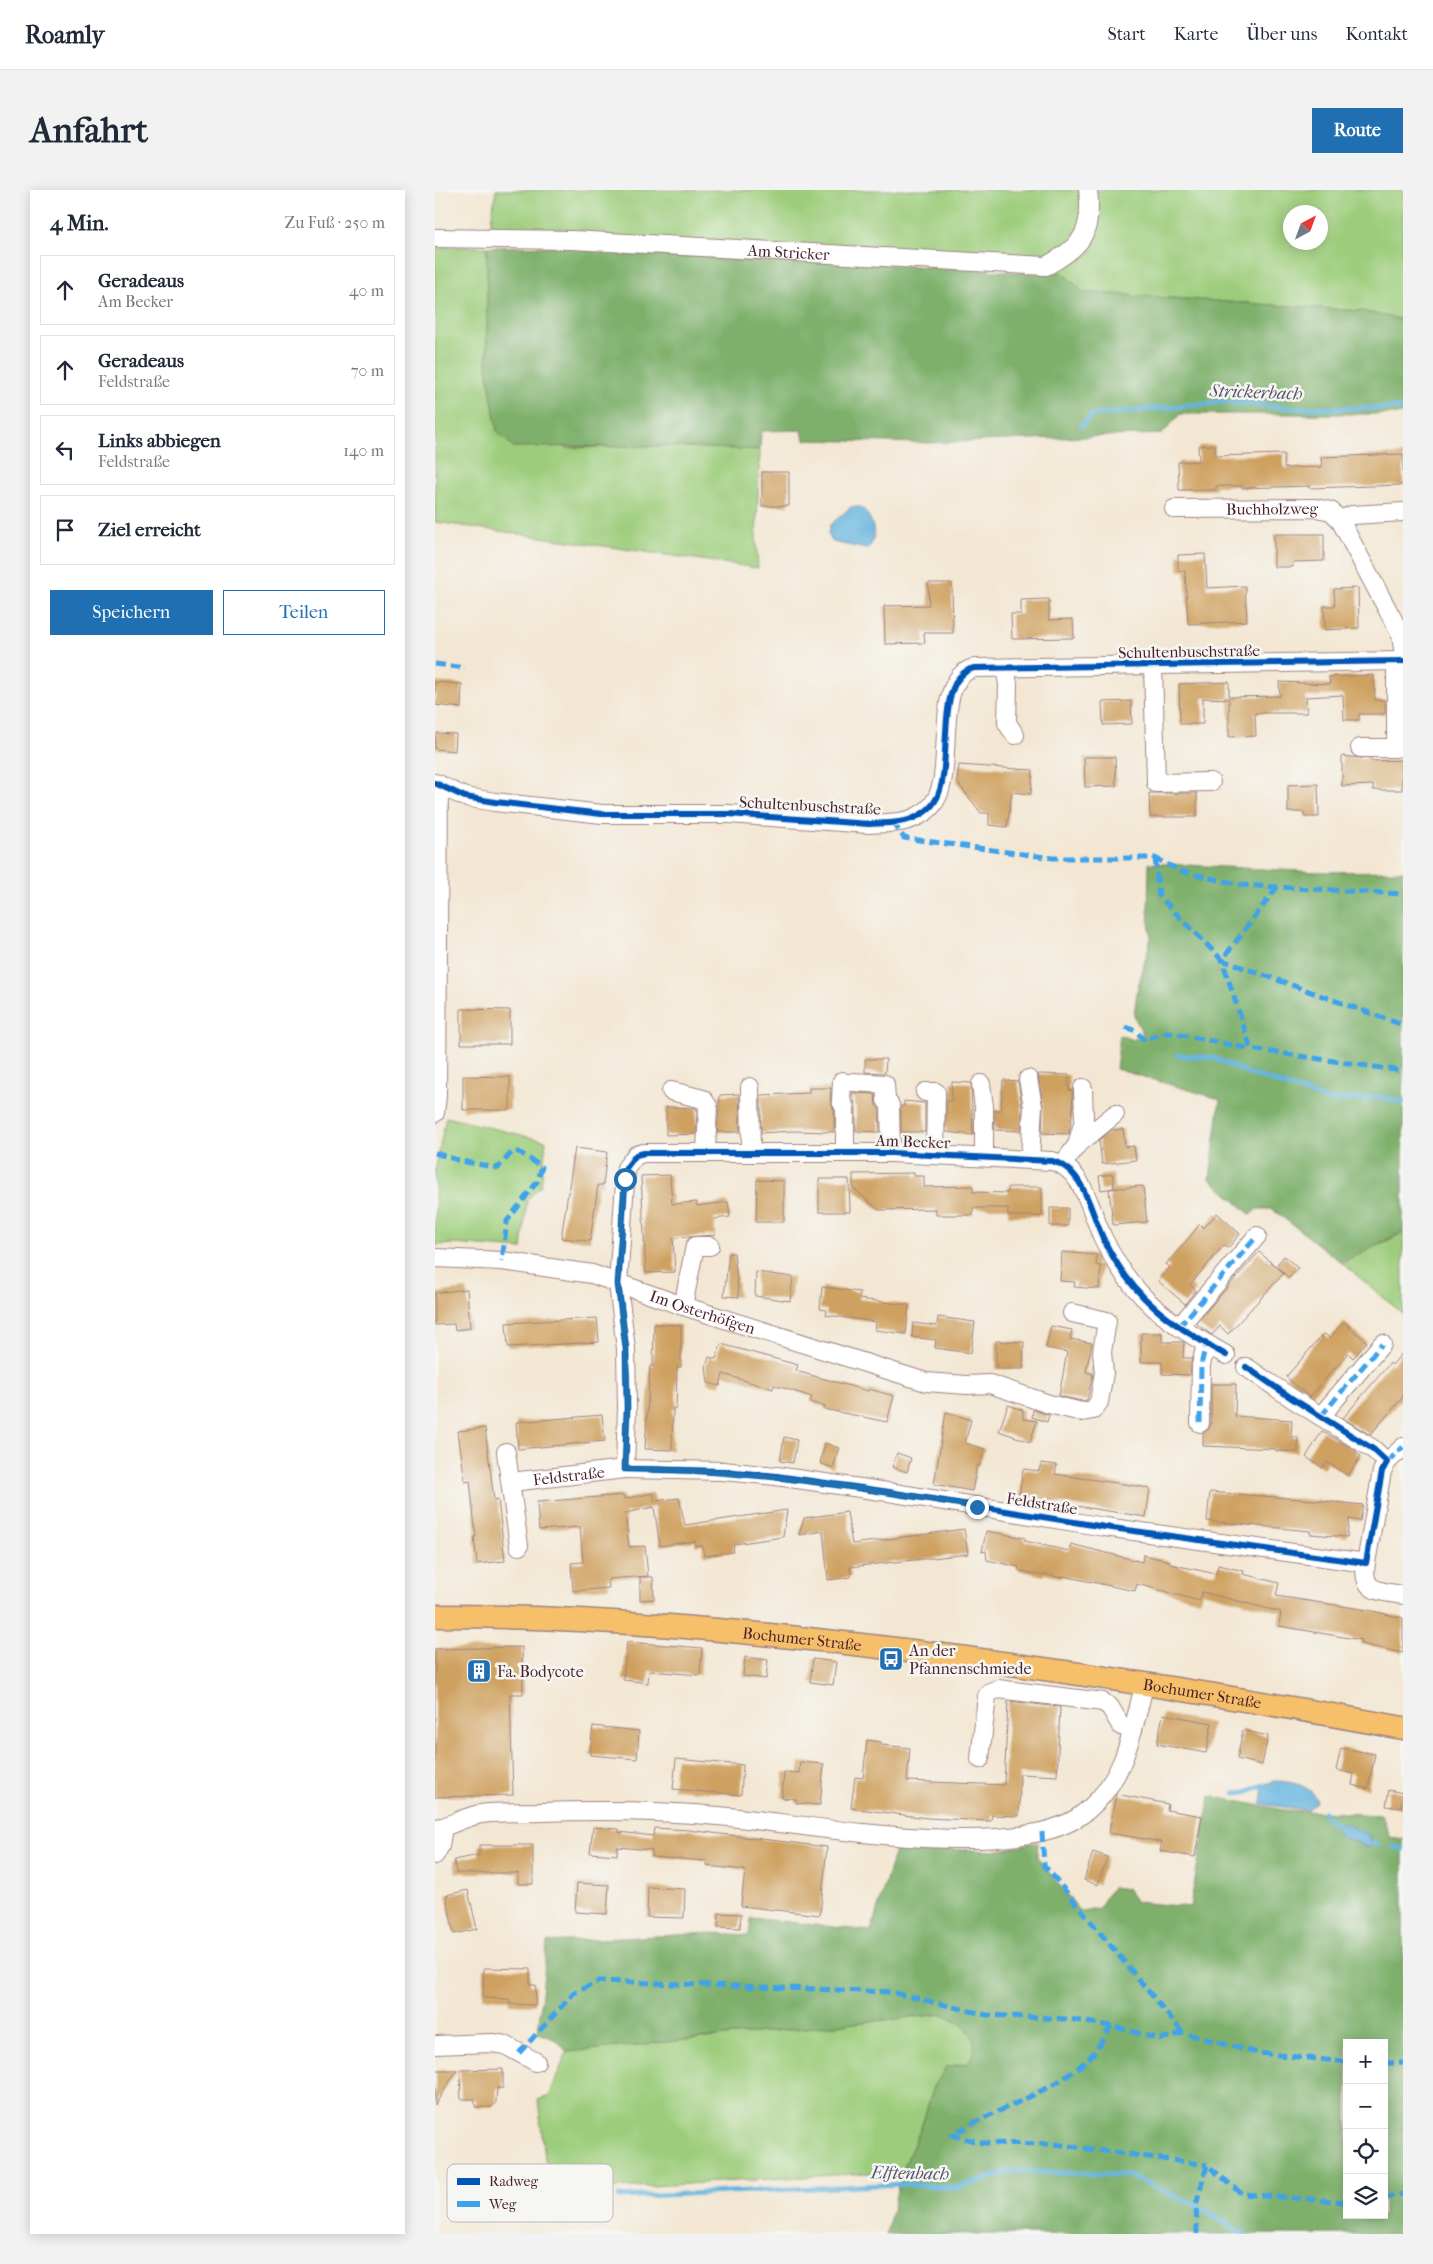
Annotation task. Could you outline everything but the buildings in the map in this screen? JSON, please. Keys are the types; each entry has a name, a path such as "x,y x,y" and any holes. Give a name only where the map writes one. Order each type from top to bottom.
{"main road":[{"name":"Bochumer Straße","path":"435,1616 548,1618 702,1628 835,1641 1145,1682 1403,1728"}],"street":[{"name":"Am Stricker","path":"435,238 581,241 1046,266 1073,250 1082,239 1089,219 1088,190"},
{"name":"Buchholzweg","path":"1174,509 1316,508 1331,511 1340,520 1401,635 1396,748 1360,748"},
{"path":"1340,520 1352,515 1403,512"},
{"name":"Schultenbuschstraße","path":"437,783 465,797 480,800 602,814 729,814 869,824 905,820 916,817 936,801 941,784 949,702 957,678 965,670 974,668 1401,657"},
{"path":"1153,664 1156,783 1211,782"},
{"path":"1005,668 1008,684 1007,723 1015,736"},
{"path":"436,1101 437,783"},
{"path":"1027,1079 1033,1106 1030,1159"},
{"path":"845,1153 845,1108 841,1102 847,1082 885,1084 886,1100 890,1105 891,1153"},
{"path":"981,1084 985,1107 984,1157"},
{"path":"750,1087 751,1152"},
{"path":"1077,1145 1084,1120 1083,1088"},
{"path":"671,1091 703,1099 708,1106 706,1152"},
{"path":"925,1092 936,1092 935,1154"},
{"path":"1115,1114 1077,1145 1063,1164 1071,1170 1083,1190 1103,1240 1124,1275 1154,1309 1179,1327 1225,1355"},
{"name":"Am Becker","path":"618,1284 625,1168 629,1160 636,1155 644,1153 706,1152 891,1153 1030,1159 1063,1164"},
{"path":"1179,1327 1257,1236"},
{"path":"683,1306 695,1246 710,1246"},
{"name":"Im Osterhöfgen","path":"435,1258 534,1264 592,1274 683,1306 925,1382 967,1385 990,1384 1049,1404 1082,1412 1093,1410 1099,1402 1104,1373 1102,1352 1107,1321 1072,1313"},
{"name":"Feldstraße","path":"618,1284 626,1349 625,1469"},
{"path":"1200,1423 1201,1364 1206,1344"},
{"path":"1321,1416 1382,1344"},
{"path":"1246,1366 1373,1449 1387,1462"},
{"path":"1403,1447 1387,1462 1382,1471 1364,1576 1376,1590 1403,1595"},
{"path":"506,1452 519,1546"},
{"name":"Feldstraße","path":"511,1482 625,1469 723,1471 776,1476 1105,1527 1366,1563"},
{"path":"435,1855 440,1846 439,1827 480,1814 588,1811 720,1816 914,1836 995,1839 1021,1836 1065,1824 1094,1805 1108,1788 1120,1769 1133,1730 1145,1682"},
{"path":"980,1760 987,1696 990,1692 998,1689 1103,1702 1110,1707 1121,1726 1133,1730"},
{"path":"435,2045 491,2043 505,2045 536,2062"}],"green space":[{"path":"496,190 1079,190 1081,201 1081,190 1403,190 1403,320 1361,311 1082,292 1062,272 1049,274 1047,261 489,234"},
{"path":"573,246 1049,274 1062,272 1083,292 1361,311 1403,320 1403,414 1180,414 1162,434 928,443 805,440 801,430 761,431 760,450 655,446 513,447 497,431 487,368 487,247"},
{"path":"435,247 487,247 487,368 497,431 568,448 655,446 760,450 756,539 758,568 435,522"},
{"path":"1149,863 1318,872 1403,871 1403,1232 1341,1262 1272,1209 1257,1209 1251,1215 1210,1179 1220,1099 1116,1069 1120,1035 1133,1040 1143,1034 1134,1016 1137,991 1151,938 1148,910"},
{"path":"446,1117 546,1141 541,1186 527,1200 522,1249 454,1244 435,1245 435,1171"},
{"path":"1403,1233 1403,1314 1342,1263"},
{"path":"1210,1796 1283,1810 1382,1815 1390,1837 1403,1839 1403,2234 886,2234 902,2171 921,2128 933,2089 946,2067 968,2063 972,2054 974,2046 970,2033 965,2027 951,2018 943,2014 567,2052 557,2040 538,2033 547,1942 711,1933 749,1935 751,1918 871,1931 896,1847 995,1851 1038,1842 1037,1857 1080,1911 1099,1908 1112,1887 1127,1889 1136,1902 1190,1907"},
{"path":"943,2014 965,2027 970,2033 975,2046 969,2063 946,2067 933,2089 921,2128 902,2171 613,2188 613,2164 546,2164 538,2100 549,2096 567,2052"}],"water":[{"path":"851,507 861,507 871,522 874,534 873,540 866,549 833,542 828,534 830,525"},
{"path":"1274,1781 1300,1785 1311,1791 1317,1801 1308,1810 1261,1804 1263,1785"},
{"path":"1338,1822 1370,1836 1372,1843 1369,1848 1343,1837 1337,1832 1336,1824"}],"waterway":[{"name":"Strickerbach","path":"1082,425 1092,415 1223,402 1292,408 1403,408"},
{"path":"1178,1055 1214,1058 1248,1073 1331,1101 1380,1097 1403,1102"},
{"path":"1235,1793 1246,1792 1263,1785"},
{"path":"1324,1812 1331,1822 1336,1824"},
{"path":"1372,1843 1378,1845"},
{"path":"1394,1847 1403,1849"},
{"name":"Elftenbach","path":"619,2197 904,2184 955,2188 1011,2171 1126,2175 1196,2205 1244,2234"}],"marked path":[{"path":"435,664 465,668"},
{"path":"893,822 904,838 1053,858 1155,858 1180,871 1241,885 1403,894"},
{"path":"1155,858 1159,896 1222,960 1251,1049 1403,1071"},
{"path":"1277,887 1222,960 1403,1025"},
{"path":"1125,1027 1136,1031 1145,1041 1160,1034 1171,1033 1251,1049"},
{"path":"435,1153 461,1161 498,1168 512,1152 519,1152 542,1167 537,1182 507,1221 502,1261"},
{"path":"1179,1327 1257,1236"},
{"path":"1200,1423 1201,1365 1206,1344"},
{"path":"1321,1416 1382,1344"},
{"path":"1387,1462 1403,1447"},
{"path":"1042,1832 1044,1865 1183,2033"},
{"path":"519,2053 574,1993 600,1981 891,1992 987,2015 1069,2019 1111,2026 1160,2039 1183,2033 1258,2053 1343,2062"},
{"path":"1111,2026 1094,2052 1073,2072 1040,2092 952,2135 982,2143 1054,2144 1207,2165"},
{"path":"1388,2063 1403,2063"},
{"path":"1197,2234 1196,2205 1207,2165 1242,2194 1343,2202"},
{"path":"1388,2197 1403,2194"}],"cycle path":[{"path":"435,783 465,797 602,814 729,814 869,824 894,823 918,816 935,801 941,787 944,769 948,707 953,689 961,676 974,668 1403,661"},
{"path":"1226,1355 1170,1320 1140,1294 1127,1278 1104,1240 1079,1182 1072,1173 1052,1161 891,1153 644,1153 636,1155 626,1168 618,1284 626,1349 625,1469 723,1471 776,1476 1105,1527 1366,1563 1382,1471 1387,1462 1373,1449 1246,1367"}],"place":[{"name":"An der Pfannenschmiede","path":"891,1659"},
{"name":"Fa. Bodycote","path":"479,1671"}],"route":[{"path":"625,1179 618,1284 623,1309 626,1349 625,1469 723,1471 776,1476 977,1507"}]}
